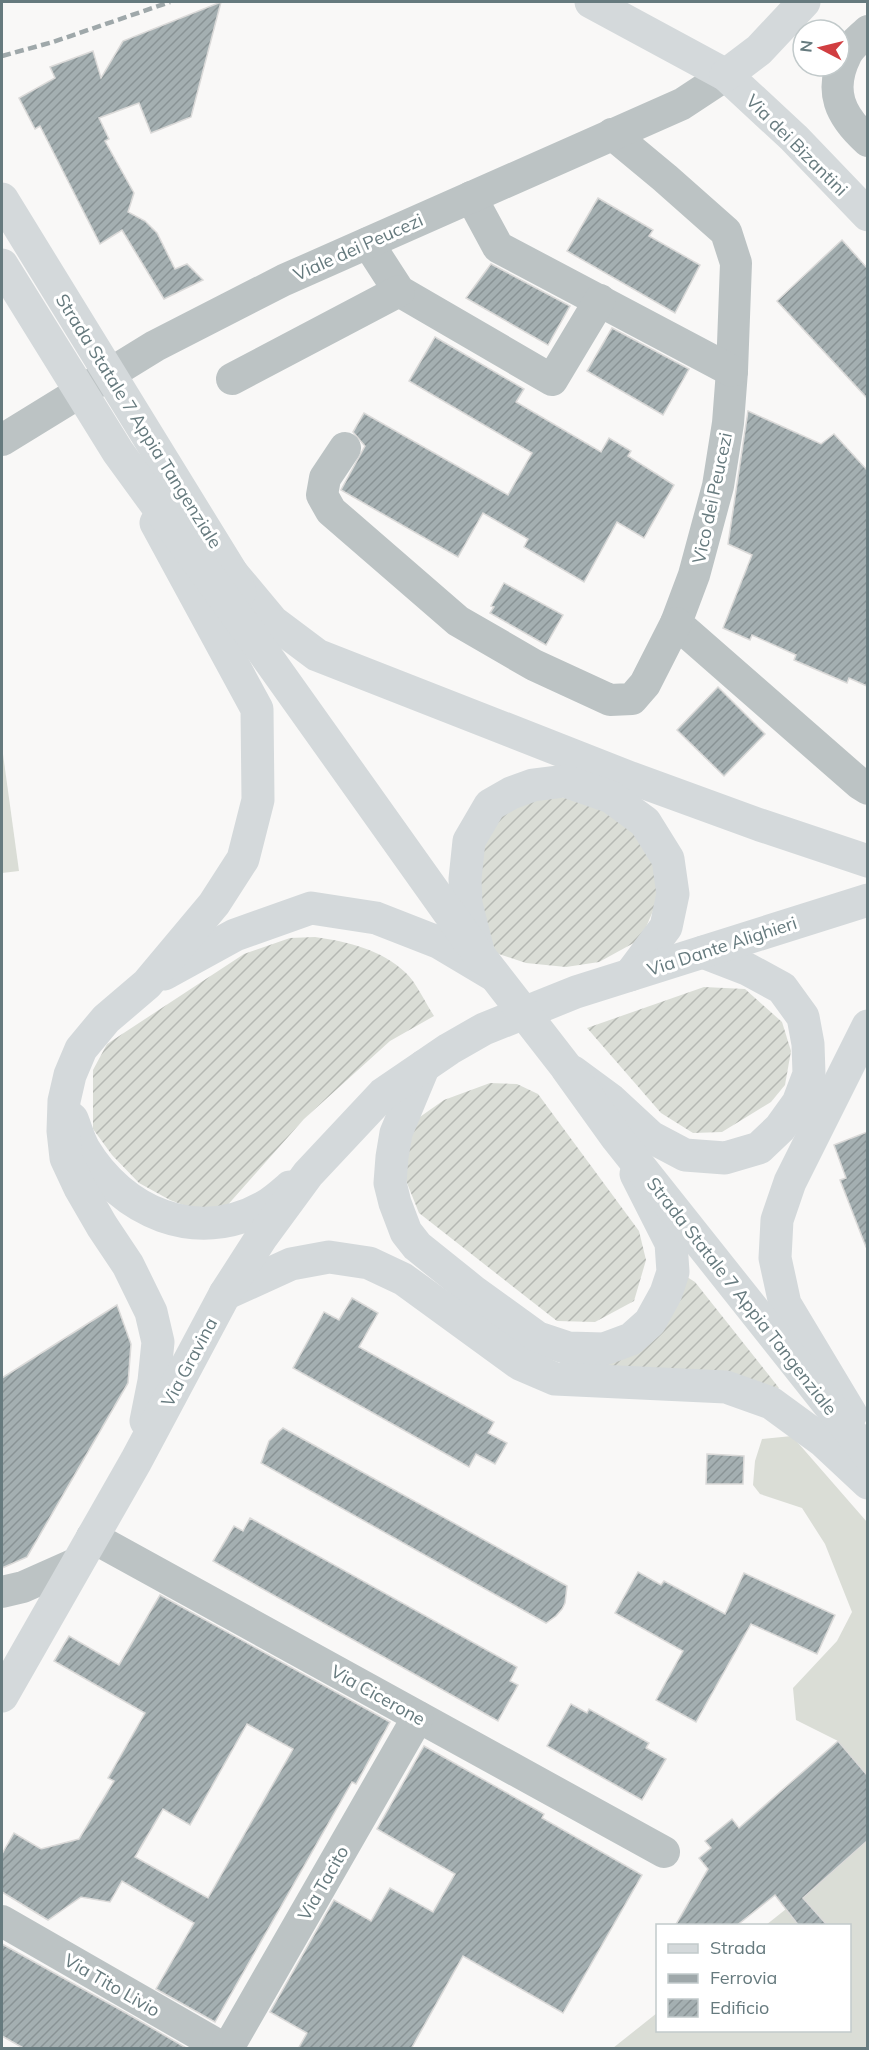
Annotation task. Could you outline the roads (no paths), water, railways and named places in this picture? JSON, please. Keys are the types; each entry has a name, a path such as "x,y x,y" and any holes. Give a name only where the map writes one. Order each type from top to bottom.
{"main road":[{"name":"Via dei Bizantini","path":"591,2 726,75 794,138 867,215"},
{"path":"726,75 759,50 804,2"},
{"name":"Strada Statale 7 Appia Tangenziale","path":"2,199 232,573 262,650"},
{"name":"Strada Statale 7 Appia Tangenziale","path":"2,265 118,452 487,965 566,1067"},
{"path":"118,452 257,709 258,800 243,859 214,904 147,984 106,1019 81,1049 70,1075 64,1101 63,1131 66,1158 102,1226 128,1265 151,1312 158,1342 149,1409 136,1461"},
{"path":"232,573 273,622 317,655 631,778 867,861"},
{"path":"487,965 466,904 465,879 469,841 490,805 533,784 565,781 611,796 645,822 668,859 674,894 666,927 630,975"},
{"name":"Via Dante Alighieri","path":"484,1029 576,992 867,900"},
{"path":"147,984 235,935 311,908 376,918 440,943 487,965"},
{"path":"566,1067 611,1100 651,1137 685,1155 725,1158 759,1148 780,1128 798,1103 809,1074 808,1044 803,1017 782,988 747,969 703,952"},
{"path":"867,1026 790,1182 777,1220 775,1258 785,1304 867,1441"},
{"name":"Via Gravina","path":"2,1690 136,1461 225,1293 261,1238 308,1174 382,1095 449,1049 484,1029"},
{"path":"424,1066 396,1134 392,1157 390,1183 406,1232 417,1246 472,1291 538,1338 568,1348 604,1349 631,1340 650,1322 666,1293 673,1272 671,1243 617,1138 566,1067"},
{"path":"64,1101 84,1148 109,1181 134,1202 163,1217 192,1224 226,1222 264,1207 308,1174"},
{"name":"Strada Statale 7 Appia Tangenziale","path":"617,1138 867,1454"},
{"path":"225,1293 291,1264 329,1257 369,1263 403,1279 520,1364 555,1379 726,1387 771,1403 823,1441 867,1483"}],"street":[{"path":"867,31 846,53 837,82 839,104 853,128 867,141"},
{"name":"Viale dei Peucezi","path":"2,440 155,346 284,280 682,104 726,75"},
{"name":"Vico dei Peucezi","path":"345,448 325,478 322,495 332,511 458,621 534,665 610,700 632,699 645,684 676,623 694,575 718,486 728,423 736,264 726,232 612,134"},
{"path":"471,197 498,247 732,371"},
{"path":"368,243 399,291 552,380 600,300"},
{"path":"232,380 399,291"},
{"path":"676,623 867,789"},
{"path":"2,1592 23,1587 85,1550"},
{"name":"Via Cicerone","path":"85,1550 418,1717 664,1852"},
{"name":"Via Tacito","path":"228,2049 418,1717"},
{"name":"Via Tito Livio","path":"2,1921 223,2049"}],"railway":[{"path":"2,56 53,42 170,2"}]}
